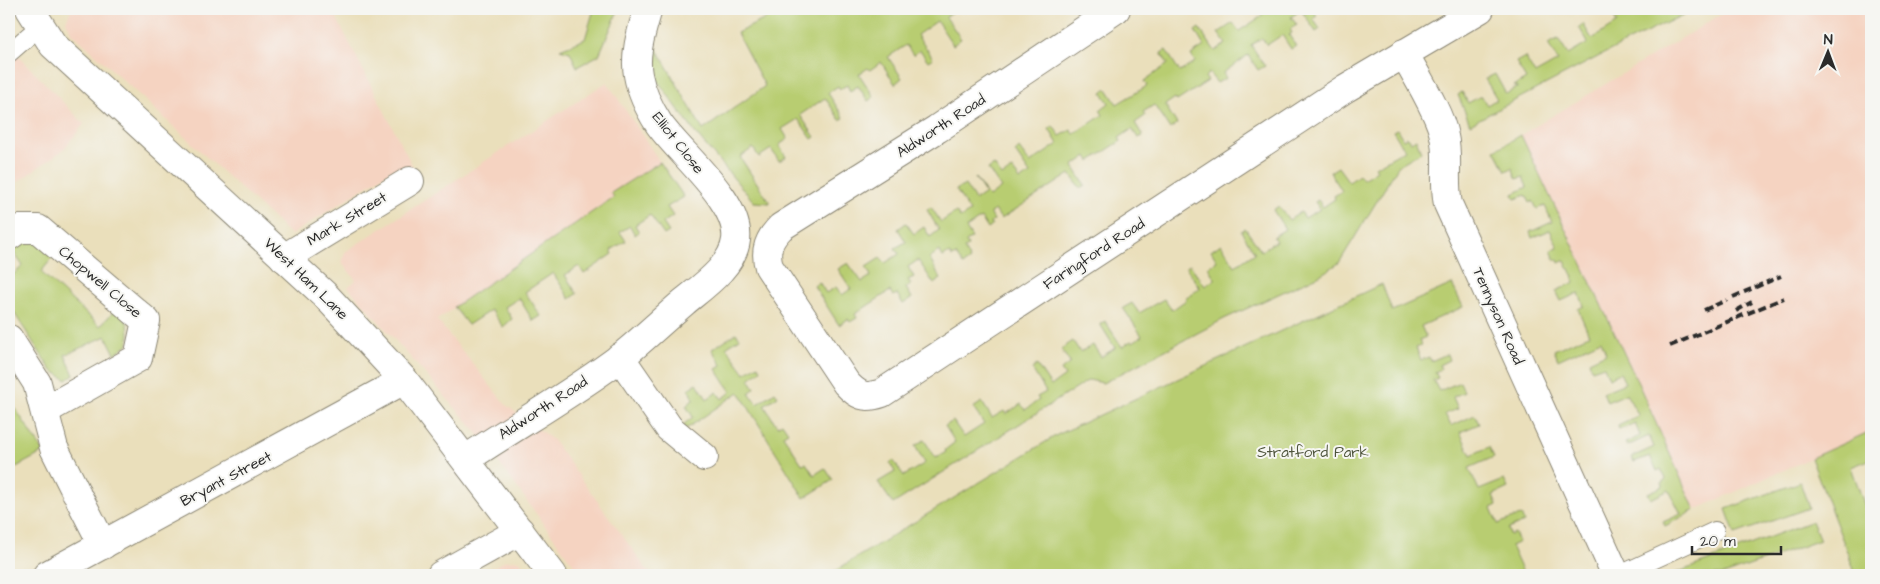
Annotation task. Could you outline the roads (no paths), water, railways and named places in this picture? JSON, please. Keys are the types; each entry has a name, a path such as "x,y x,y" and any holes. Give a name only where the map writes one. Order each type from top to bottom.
{"street":[{"name":"Elliot Close","path":"648,9 637,54 638,75 643,92 660,125 701,172 733,214 736,224 736,240"},
{"name":"Aldworth Road","path":"768,244 781,227 929,134 1116,9"},
{"name":"Faringford Road","path":"768,244 766,258 769,267 846,383 855,393 868,398 898,384 1338,93 1404,53 1440,18 1480,9"},
{"name":"West Ham Lane","path":"35,17 53,45 105,95 325,295 404,380 553,575"},
{"name":"Tennyson Road","path":"1404,53 1444,133 1447,153 1445,190 1448,204 1618,575"},
{"name":"Mark Street","path":"284,258 410,181"},
{"name":"Chopwell Close","path":"9,236 19,229 38,229 146,322 138,358 46,410"},
{"name":"Aldworth Road","path":"466,459 620,357 722,267 732,254 736,240"},
{"path":"9,339 37,383 46,410 54,448 103,545"},
{"path":"620,357 669,428 704,457"},
{"name":"Bryant Street","path":"47,575 404,380"},
{"path":"441,575 520,531"}],"lane":[{"path":"9,53 35,17"},
{"name":"Tennyson Road","path":"1618,575 1716,531"}],"railway":[{"path":"1733,297 1781,276"},
{"path":"1670,346 1784,298"},
{"path":"1704,310 1727,300"},
{"path":"1736,311 1752,302"}],"park label":[{"name":"Stratford Park","path":"1313,452"}]}
